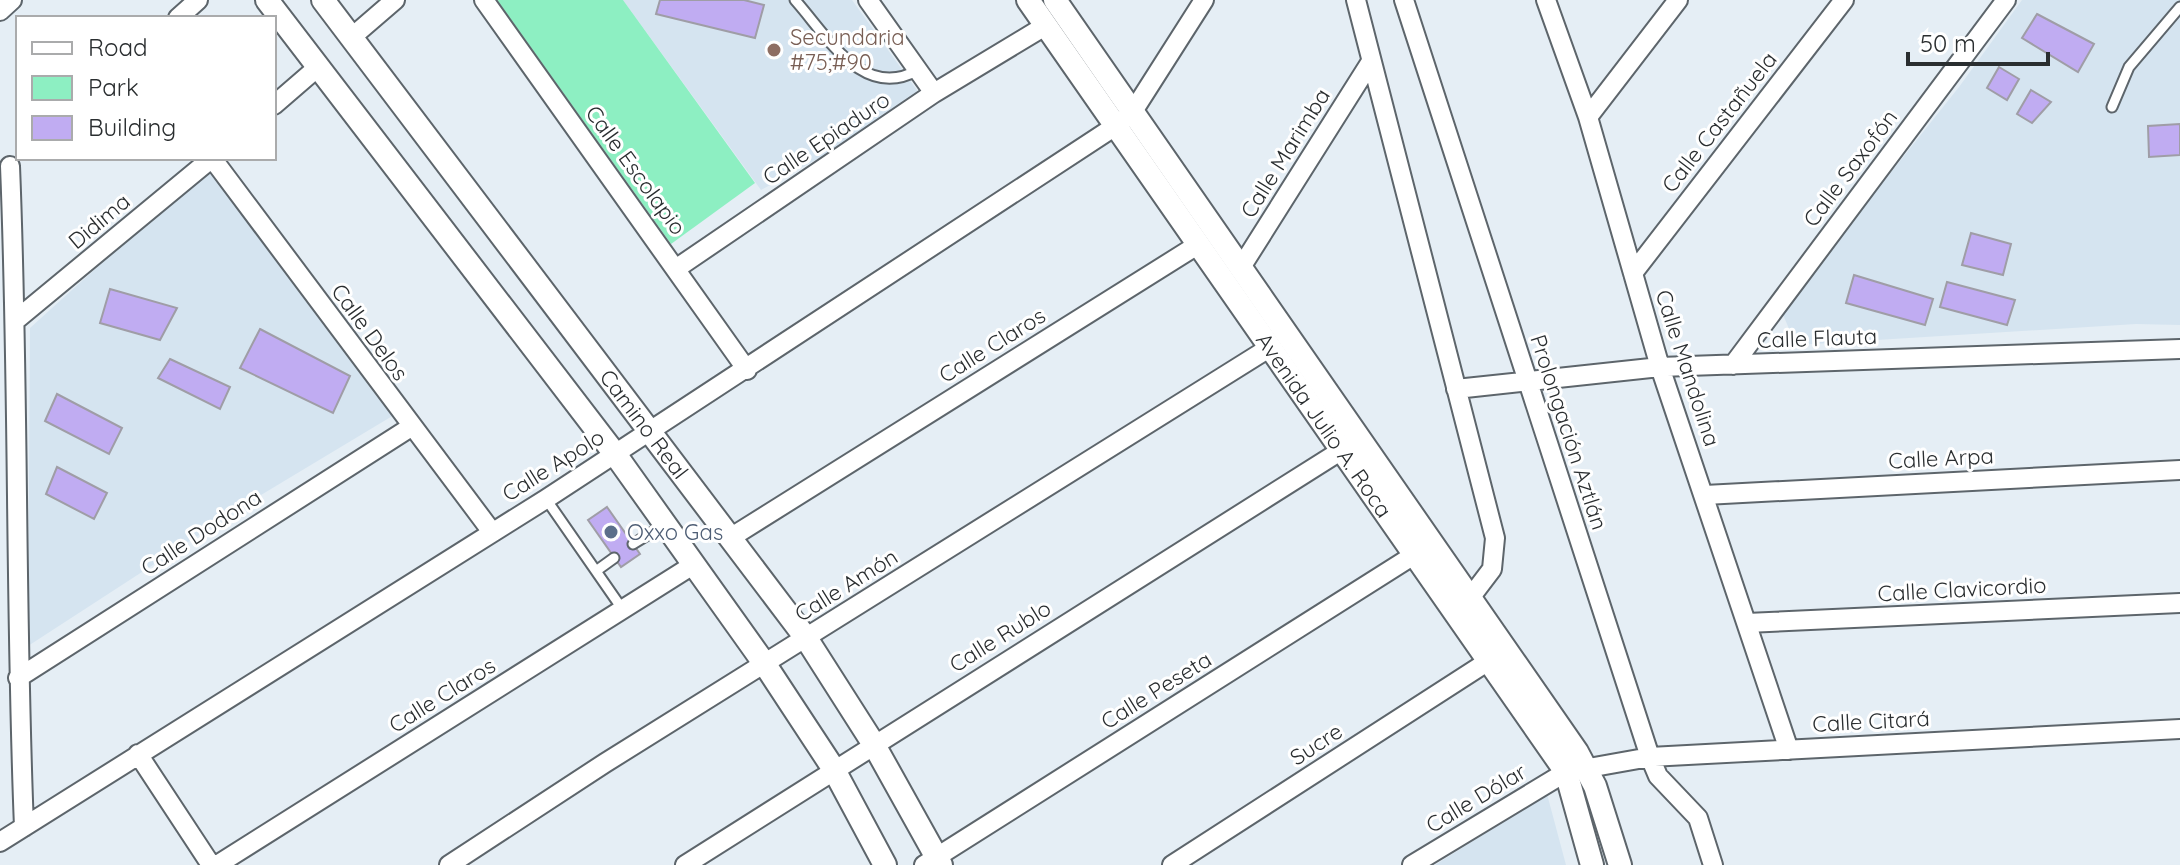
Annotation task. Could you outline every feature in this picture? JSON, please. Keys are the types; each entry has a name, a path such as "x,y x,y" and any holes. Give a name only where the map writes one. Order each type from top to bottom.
{"street":[{"path":"0,11 12,0"},
{"path":"180,16 198,0"},
{"name":"Camino Real","path":"267,0 615,454 764,663 833,768 885,865"},
{"name":"Camino Real","path":"323,0 647,432 806,638 873,743 934,862"},
{"path":"352,37 395,0"},
{"name":"Calle Escolapio","path":"484,0 747,370"},
{"path":"868,0 934,93"},
{"name":"Avenida Julio A. Roca","path":"1028,0 1045,26 1125,119 1240,269 1470,598 1576,769 1620,865"},
{"name":"Avenida Julio A. Roca","path":"1055,0 1199,244 1269,348 1487,662 1576,769 1592,865"},
{"name":"Calle Apolo","path":"0,842 747,370 1125,119 1204,0"},
{"path":"1356,0 1495,538 1492,569 1470,598"},
{"name":"Prolongación Aztlán","path":"1404,0 1650,757 1658,776 1698,818 1713,865"},
{"name":"Calle Mandolina","path":"1546,0 1588,117 1660,367 1789,750"},
{"path":"1588,117 1678,0"},
{"name":"Calle Castañuela","path":"1633,273 1844,0"},
{"name":"Calle Saxofón","path":"1733,365 2006,0"},
{"name":"Calle Epiaduro","path":"677,268 934,93 1045,26"},
{"name":"Calle Marimba","path":"1240,269 1370,63"},
{"path":"276,103 318,67"},
{"name":"Didima","path":"16,320 210,160"},
{"name":"Calle Delos","path":"213,160 492,532"},
{"path":"10,166 16,320 18,678 24,827"},
{"name":"Calle Claros","path":"730,538 1199,244"},
{"name":"Calle Amón","path":"449,865 764,663 1269,348"},
{"name":"Calle Flauta","path":"1456,389 1660,367 2180,349"},
{"name":"Calle Dodona","path":"18,678 411,427"},
{"name":"Calle Rublo","path":"685,865 833,768 1342,450"},
{"name":"Calle Arpa","path":"1705,495 2180,470"},
{"name":"Calle Peseta","path":"934,862 1414,555"},
{"name":"Calle Claros","path":"214,865 693,565"},
{"name":"Calle Clavicordio","path":"1747,623 2180,603"},
{"name":"Sucre","path":"1172,865 1487,662"},
{"name":"Calle Citará","path":"1576,769 1650,757 2180,729"},
{"path":"138,754 214,865"},
{"name":"Calle Dólar","path":"1412,865 1576,769"}],"lane":[{"path":"795,0 855,68 878,80 900,80 918,70"},
{"path":"2112,107 2129,67 2180,7"},
{"path":"546,499 623,610"},
{"path":"633,544 664,524"},
{"path":"596,571 614,558"}],"shaded area":[{"name":"Secundaria #75;#90","path":"623,0 852,0 924,100 761,190"},
{"path":"2022,0 2180,0 2180,325 2136,324 1796,345 1781,310 1959,87"},
{"path":"209,166 394,415 256,498 28,646 30,328"},
{"path":"1547,794 1566,865 1435,865"}],"green space":[{"path":"497,0 623,0 755,183 671,244"}],"building":[{"path":"660,0 744,0 764,5 755,38 656,14"},
{"path":"2037,14 2094,44 2078,72 2022,38"},
{"path":"1999,67 2019,79 2007,100 1987,88"},
{"path":"2031,90 2051,102 2032,123 2017,114"},
{"path":"2180,124 2180,155 2149,157 2148,126"},
{"path":"1971,233 2011,244 2003,275 1962,265"},
{"path":"1854,275 1933,299 1925,325 1846,303"},
{"path":"1947,282 2015,300 2007,325 1940,307"},
{"path":"110,289 177,308 160,340 100,323"},
{"path":"260,329 350,376 333,413 240,368"},
{"path":"170,359 230,387 220,409 158,378"},
{"path":"57,394 122,428 109,454 45,421"},
{"path":"57,467 107,493 94,519 46,494"},
{"name":"Oxxo Gas","path":"607,507 640,554 621,567 588,520"}],"place":[{"name":"Secundaria #75;#90","path":"774,50"},
{"name":"Oxxo Gas","path":"611,532"}]}
